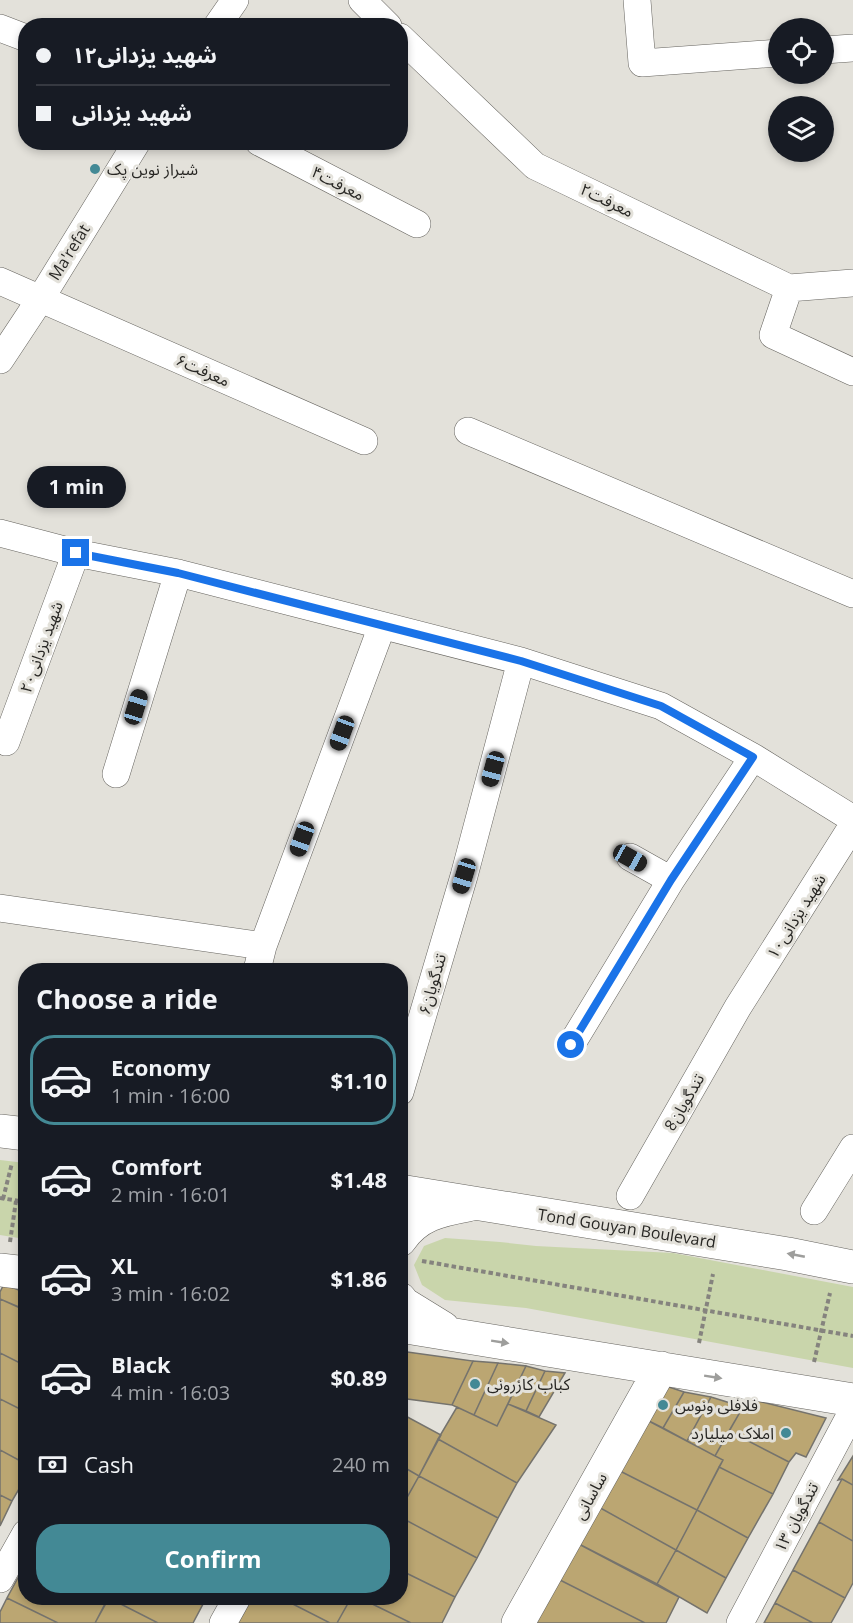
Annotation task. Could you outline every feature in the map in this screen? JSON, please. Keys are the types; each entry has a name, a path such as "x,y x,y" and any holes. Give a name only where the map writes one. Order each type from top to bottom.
{"street":[{"path":"223,18 236,0"},
{"path":"362,0 380,18"},
{"path":"637,0 642,63 768,54"},
{"path":"0,28 18,35"},
{"name":"معرفت۲","path":"408,45 535,166 789,288"},
{"path":"834,49 853,48"},
{"name":"Ma'refat","path":"0,360 132,150"},
{"name":"معرفت۴","path":"274,150 417,224"},
{"name":"معرفت۶","path":"0,281 364,441"},
{"path":"853,283 789,288 773,335 853,372"},
{"path":"468,431 853,594"},
{"path":"0,533 76,553 178,573 521,661 661,706 753,757 853,819"},
{"name":"شهید یزدانی۲۰","path":"6,742 76,553"},
{"path":"116,774 178,573"},
{"path":"0,908 260,958 382,626"},
{"name":"۶تندگویان","path":"408,1065 464,876 521,661"},
{"path":"571,1045 671,880 753,757"},
{"name":"شهید یزدانی۱۰","path":"738,1007 853,825"},
{"path":"630,858 671,880"},
{"name":"8تندگویان","path":"630,1196 738,1007"},
{"path":"0,1131 18,1133"},
{"path":"813,1211 853,1148"},
{"name":"Tond Gouyan Boulevard","path":"408,1192 845,1265"},
{"path":"408,1235 409,1228 438,1211 479,1203"},
{"path":"408,1306 455,1335"},
{"path":"408,1327 853,1400"},
{"name":"ساسانی","path":"518,1623 677,1371"},
{"name":"۱۳ تندگویان","path":"740,1623 853,1410"},
{"path":"0,1579 18,1547"},
{"path":"223,1623 233,1605"}],"path":[{"path":"0,1198 16,1201 10,1271"},
{"path":"677,1371 706,1311 719,1244"},
{"path":"408,1250 706,1311 853,1336"},
{"path":"807,1392 822,1331 845,1265"}],"green space":[{"path":"0,1160 18,1162 18,1238 0,1235"},
{"path":"445,1238 536,1246 673,1253 853,1287 853,1368 526,1308 445,1300 422,1285 414,1265 424,1246"}],"building":[{"path":"4,1284 18,1290 18,1307 0,1299 0,1292"},
{"path":"0,1299 18,1307 18,1362 0,1353"},
{"path":"408,1352 473,1361 452,1405 408,1399"},
{"path":"0,1353 18,1362 18,1408 0,1399"},
{"name":"کباب کازرونی","path":"473,1361 498,1363 474,1415 452,1405"},
{"path":"498,1363 526,1366 497,1426 474,1415"},
{"path":"526,1366 545,1371 526,1411 508,1404"},
{"path":"545,1371 565,1373 539,1417 526,1411"},
{"name":"فلافلی ونوس","path":"666,1386 684,1392 663,1428 643,1418"},
{"path":"684,1392 711,1397 687,1441 663,1428"},
{"path":"711,1397 743,1407 715,1456 687,1441"},
{"path":"0,1399 18,1408 18,1460 0,1450"},
{"path":"754,1400 826,1418 806,1457 796,1453 789,1462 729,1431 743,1407"},
{"path":"508,1404 556,1425 517,1483 438,1439 457,1407 497,1426"},
{"path":"408,1417 441,1435 419,1476 408,1470"},
{"path":"643,1418 723,1460 697,1510 616,1469"},
{"path":"729,1431 789,1462 773,1494 719,1467 723,1460 715,1456"},
{"path":"438,1439 517,1483 498,1518 419,1476"},
{"path":"0,1450 18,1460 18,1491 12,1501 0,1495"},
{"path":"853,1456 853,1485 842,1479 838,1480"},
{"path":"719,1467 773,1494 748,1538 697,1510"},
{"path":"616,1469 697,1510 676,1550 595,1505"},
{"path":"408,1470 419,1476 408,1496"},
{"path":"419,1476 498,1518 477,1558 408,1521 408,1496"},
{"path":"842,1479 853,1485 853,1541 819,1522"},
{"path":"0,1495 12,1501 0,1526"},
{"path":"595,1505 676,1550 657,1584 575,1542"},
{"path":"697,1510 748,1538 726,1578 676,1550"},
{"path":"408,1521 477,1558 455,1597 408,1574"},
{"path":"819,1522 853,1541 853,1583 845,1598 793,1570"},
{"path":"575,1542 679,1597 666,1623 645,1623 556,1578"},
{"path":"676,1550 726,1578 707,1613 657,1584"},
{"path":"793,1570 845,1598 831,1623 813,1623 775,1603"},
{"path":"408,1574 455,1597 442,1623 411,1623 374,1605 408,1605"},
{"path":"18,1578 18,1603 7,1598"},
{"path":"556,1578 645,1623 534,1623"},
{"path":"7,1598 58,1623 0,1623 0,1612"},
{"path":"775,1603 813,1623 764,1623"},
{"path":"21,1605 104,1605 95,1623 58,1623"},
{"path":"105,1605 123,1605 158,1623 95,1623"},
{"path":"123,1605 202,1605 193,1623 158,1623"},
{"path":"248,1605 295,1605 330,1623 238,1623"},
{"path":"295,1605 347,1605 337,1623 330,1623"},
{"path":"347,1605 374,1605 411,1623 337,1623"}],"place":[{"name":"شیراز نوین پک","path":"95,169"},
{"name":"کباب کازرونی","path":"475,1384"},
{"name":"فلافلی ونوس","path":"663,1405"},
{"name":"املاک میلیارد","path":"786,1433"}],"route":[{"path":"76,553 178,573 521,661 661,706 753,757 671,880 571,1045"}]}
